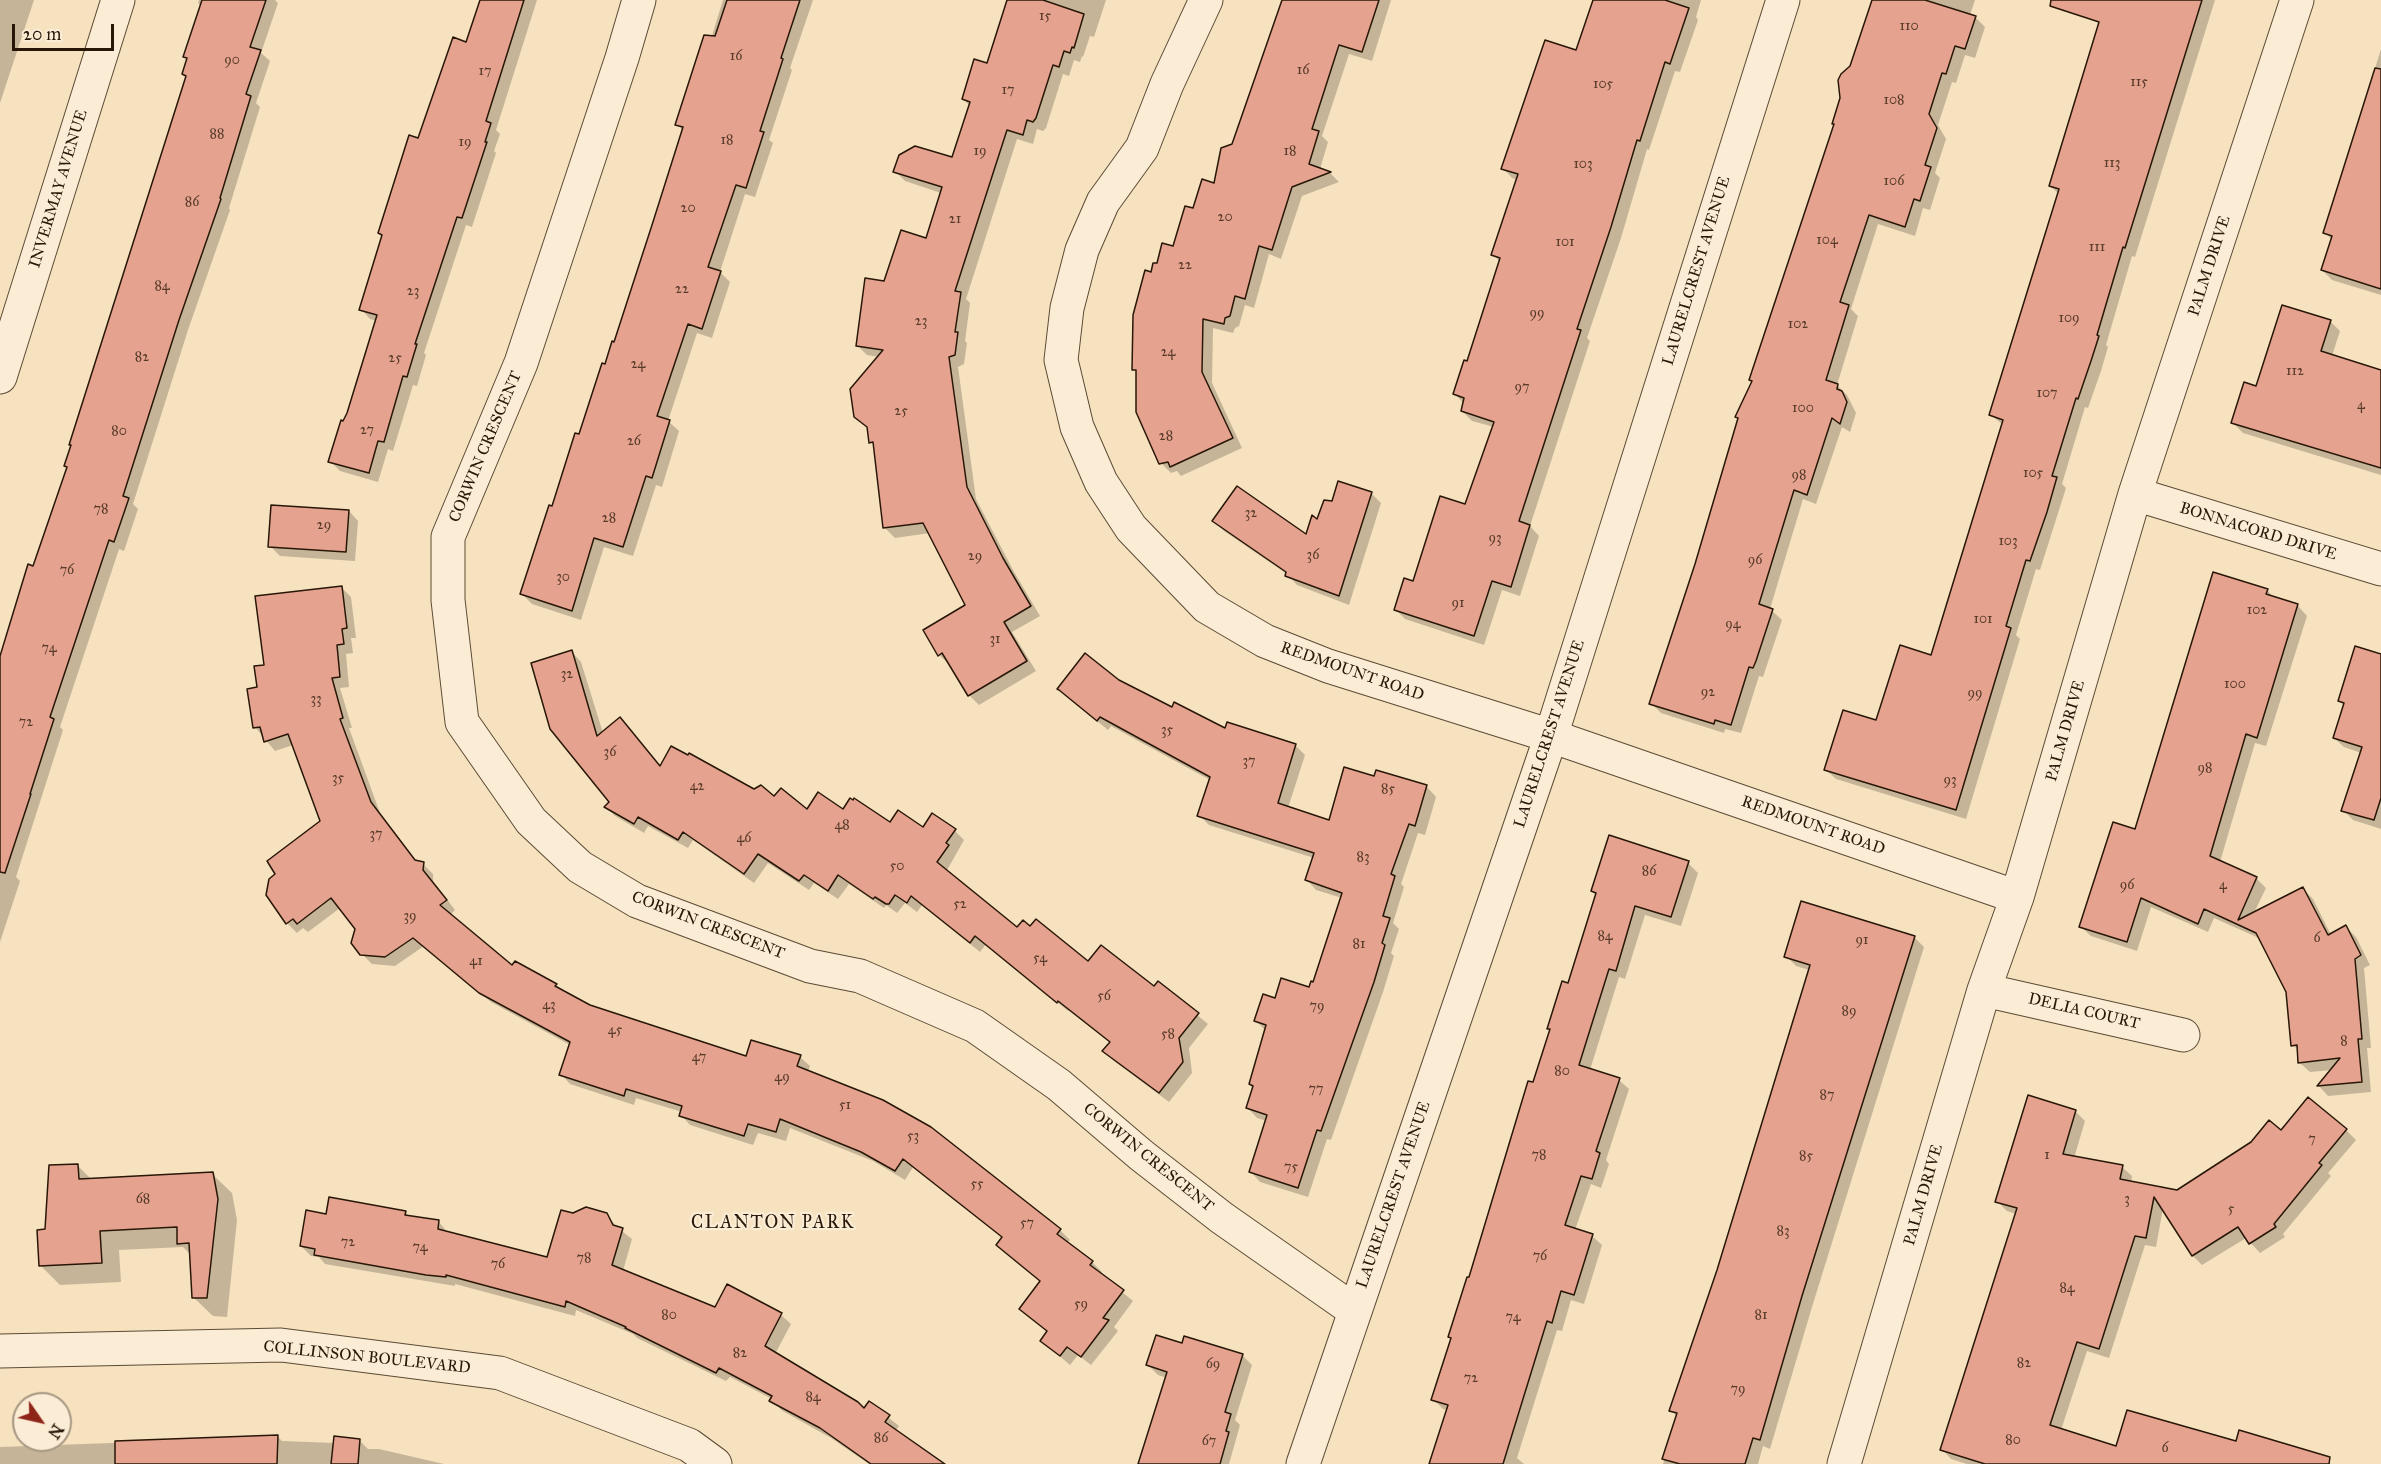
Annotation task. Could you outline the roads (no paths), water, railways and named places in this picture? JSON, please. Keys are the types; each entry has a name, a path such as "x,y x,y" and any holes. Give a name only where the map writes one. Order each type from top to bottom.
{"street":[{"name":"INVERMAY AVENUE","path":"0,377 118,0"},
{"name":"CORWIN CRESCENT","path":"639,0 521,363 448,537 448,600 462,722 531,821 580,867 637,901 810,966 860,976 975,1026 1059,1085 1141,1155 1222,1218 1355,1311"},
{"name":"REDMOUNT ROAD","path":"1206,0 1167,84 1142,148 1103,202 1082,250 1067,308 1061,360 1077,427 1101,482 1131,528 1207,607 1265,641 1328,666 1551,736 2017,897"},
{"name":"LAURELCREST AVENUE","path":"1303,1464 1551,736 1783,0"},
{"name":"PALM DRIVE","path":"1844,1464 1984,990 2017,897 2135,494 2297,0"},
{"name":"BONNACORD DRIVE","path":"2135,494 2381,569"},
{"name":"DELIA COURT","path":"1984,990 2183,1035"},
{"name":"COLLINSON BOULEVARD","path":"0,1351 281,1345 500,1373 689,1445 715,1464"}],"district":[{"name":"CLANTON PARK","path":"773,1224"}]}
